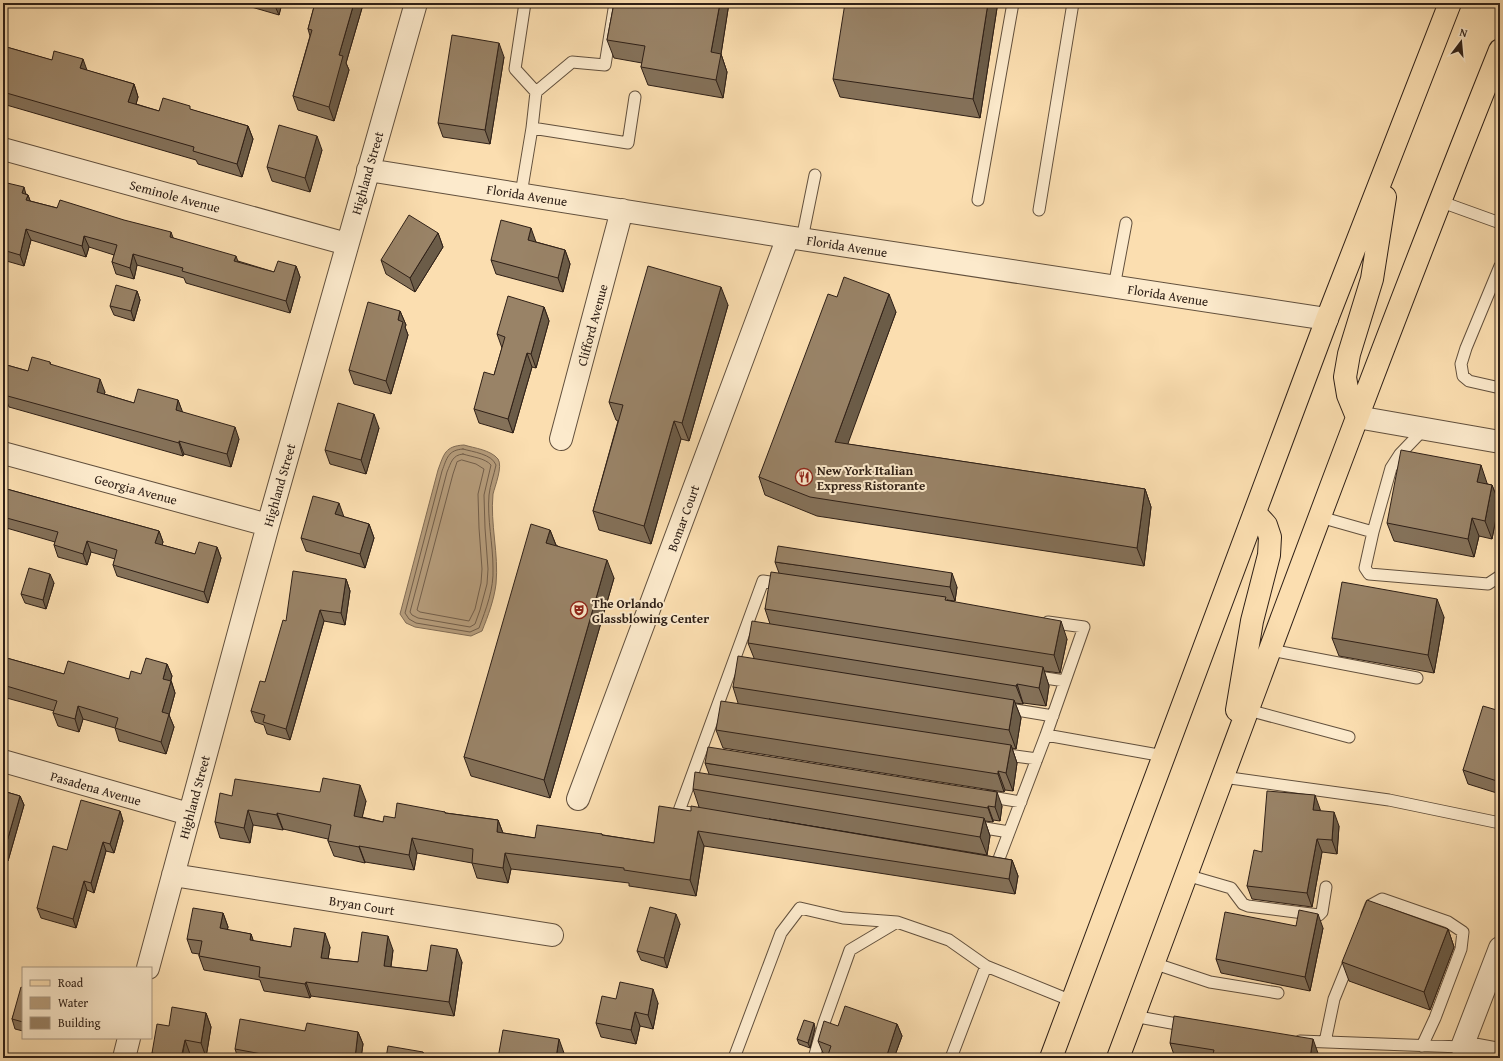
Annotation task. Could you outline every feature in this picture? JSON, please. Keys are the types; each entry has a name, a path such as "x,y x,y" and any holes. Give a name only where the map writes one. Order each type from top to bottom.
{"main road":[{"path":"1051,1058 1328,319 1450,3"},
{"path":"1118,1058 1357,417 1439,201 1500,50"},
{"path":"1357,417 1348,395 1345,377 1349,354 1372,279 1392,155"},
{"path":"1226,768 1252,621 1269,555 1270,537 1266,525 1255,513"}],"street":[{"name":"Highland Street","path":"148,967 268,525 416,3"},
{"name":"Seminole Avenue","path":"3,149 347,244"},
{"name":"Florida Avenue","path":"368,170 795,238 1328,319"},
{"name":"Clifford Avenue","path":"561,439 622,210"},
{"name":"Bomar Court","path":"578,799 795,238"},
{"path":"1357,417 1500,442"},
{"name":"Georgia Avenue","path":"3,453 268,525"},
{"name":"Pasadena Avenue","path":"3,762 189,814"},
{"name":"Bryan Court","path":"173,875 552,935"},
{"path":"1500,948 1462,1047 1500,1054"},
{"path":"124,1058 129,1039"}],"lane":[{"path":"525,3 515,68 536,92"},
{"path":"521,194 532,128 536,92 572,62 605,65 615,3"},
{"path":"978,200 1013,3"},
{"path":"1039,210 1073,3"},
{"path":"532,128 628,143 636,97"},
{"path":"795,238 815,175"},
{"path":"1439,201 1500,223"},
{"path":"1114,287 1126,223"},
{"path":"1500,266 1466,348 1461,364 1463,376 1469,381 1500,388"},
{"path":"1424,429 1400,454 1391,468 1373,532 1365,568 1369,574 1488,584 1500,576"},
{"path":"1320,517 1373,532"},
{"path":"702,815 678,811 694,781 749,631 763,581 795,585"},
{"path":"982,861 997,864 1046,735 1084,627 1037,621"},
{"path":"1270,650 1417,678"},
{"path":"1018,674 1065,681"},
{"path":"994,706 1052,716"},
{"path":"1248,710 1349,737"},
{"path":"1046,735 1164,756"},
{"path":"993,752 1037,759"},
{"path":"1226,768 1500,823"},
{"path":"974,794 1021,802"},
{"path":"963,824 1009,832"},
{"path":"1186,875 1231,888 1243,904 1248,906 1319,915 1322,912 1326,887"},
{"path":"1363,927 1371,905 1382,899 1448,922 1463,932 1461,949 1435,1018 1422,1046"},
{"path":"734,1058 781,933 800,908 843,918 897,922 949,940 986,966 1072,1001"},
{"path":"814,1058 824,1023 850,950 897,922"},
{"path":"1325,1042 1334,999 1354,948"},
{"path":"1153,962 1210,982 1278,993"},
{"path":"951,1058 986,966"},
{"path":"1133,1016 1201,1028"},
{"path":"1290,1041 1462,1047"}],"water":[{"path":"464,445 491,453 498,459 500,466 493,494 492,505 497,573 495,590 482,631 471,636 415,627 406,623 400,614 440,464 444,455 449,449"}],"building":[{"path":"265,3 276,3 275,6"},
{"path":"315,3 354,3 339,55 343,56 329,107 293,96 312,30 308,29"},
{"path":"614,3 720,3 711,52 721,54 716,80 641,67 645,46 607,40"},
{"path":"845,3 988,3 973,99 833,79"},
{"path":"452,35 499,43 485,130 438,123"},
{"path":"3,46 52,60 54,51 83,59 80,68 134,84 128,102 159,111 163,98 190,106 190,109 248,126 237,164 193,151 194,147 3,92"},
{"path":"279,125 317,136 305,178 267,167"},
{"path":"3,182 24,187 22,193 28,195 26,200 57,208 60,200 124,220 171,232 170,237 236,256 234,261 274,272 278,261 296,266 286,301 182,271 183,268 133,254 130,268 112,262 117,245 84,236 82,246 26,229 20,255 3,250"},
{"path":"409,215 438,233 410,278 381,260"},
{"path":"501,220 531,228 528,240 565,250 558,278 491,260"},
{"path":"648,266 721,287 682,423 674,421 644,526 593,511 623,405 609,402"},
{"path":"844,277 889,294 835,442 1145,489 1137,548 810,497 759,477 828,294 837,297"},
{"path":"116,285 137,291 131,311 110,306"},
{"path":"508,296 544,307 531,354 527,353 508,419 474,409 484,372 494,375 505,337 497,334"},
{"path":"368,302 400,311 398,320 403,322 386,381 349,370"},
{"path":"32,357 100,379 97,392 134,403 138,389 178,400 176,410 235,427 227,454 179,441 179,443 4,395 6,388 3,387 3,364 28,371"},
{"path":"338,403 374,414 361,460 325,450"},
{"path":"1401,450 1481,465 1477,482 1492,485 1485,521 1472,518 1468,539 1387,523"},
{"path":"3,488 159,531 155,543 195,554 199,542 217,547 204,592 113,565 117,550 87,541 83,554 54,545 58,532 3,517"},
{"path":"313,496 339,503 335,514 369,524 360,554 301,538"},
{"path":"531,524 550,530 546,543 607,560 544,780 464,757"},
{"path":"778,546 952,573 950,587 775,562"},
{"path":"29,568 50,574 43,600 21,594"},
{"path":"293,571 346,579 341,613 320,610 286,729 263,722 265,715 251,711 260,681 265,682 283,620 286,621"},
{"path":"771,572 946,597 945,600 1061,621 1054,655 765,609"},
{"path":"1342,582 1437,599 1428,655 1332,638"},
{"path":"752,621 1043,667 1039,688 1017,684 1016,686 748,643"},
{"path":"738,656 1014,700 1009,730 733,687"},
{"path":"3,657 64,674 68,661 129,679 131,671 141,674 146,658 167,664 163,679 171,681 162,712 169,714 161,742 115,728 118,718 78,706 75,719 53,713 57,701 3,685"},
{"path":"721,701 1011,745 1006,773 998,771 998,774 716,730"},
{"path":"1483,706 1500,711 1500,782 1463,770"},
{"path":"708,747 997,792 995,807 988,806 988,808 705,763"},
{"path":"695,772 984,818 980,837 693,789"},
{"path":"323,778 360,785 354,816 383,822 384,816 395,818 397,803 445,813 498,820 497,832 535,838 537,825 654,843 659,806 691,811 691,806 1012,860 1009,879 698,831 690,880 624,870 624,868 505,853 503,868 472,863 473,849 412,838 409,855 359,847 328,841 331,825 277,813 277,815 248,810 244,828 215,822 220,793 232,796 235,779 320,792"},
{"path":"3,791 20,796 4,852 3,852"},
{"path":"1267,791 1315,795 1313,810 1334,812 1332,840 1317,839 1307,893 1247,886 1254,850 1262,852"},
{"path":"81,800 120,811 110,844 103,842 91,883 84,881 73,919 37,908 53,846 67,850"},
{"path":"1367,900 1448,929 1424,992 1342,962"},
{"path":"650,907 676,914 664,958 637,951"},
{"path":"193,908 223,913 220,928 251,934 250,940 291,947 294,928 325,933 321,958 358,962 362,932 388,936 384,966 427,971 431,945 457,949 449,1002 259,977 260,967 199,956 202,941 187,939"},
{"path":"1299,910 1318,914 1305,977 1216,959 1225,912 1296,926"},
{"path":"620,982 653,989 648,1015 635,1012 631,1030 596,1023 602,996 616,999"},
{"path":"21,987 22,1022 12,1019"},
{"path":"845,1006 897,1024 886,1058 827,1058 831,1046 818,1041 824,1021 838,1026"},
{"path":"172,1007 206,1013 201,1043 185,1040 181,1058 152,1053 157,1024 169,1026"},
{"path":"1174,1016 1313,1039 1310,1058 1212,1058 1214,1050 1170,1043"},
{"path":"240,1019 305,1031 307,1023 358,1032 355,1058 328,1055 327,1058 283,1058 235,1049"},
{"path":"804,1020 814,1023 808,1043 797,1039"},
{"path":"503,1030 559,1039 556,1058 498,1058"},
{"path":"388,1046 423,1052 422,1058 386,1058"}],"place":[{"name":"New York Italian Express Ristorante","path":"804,477"},
{"name":"The Orlando Glassblowing Center","path":"579,610"}]}
